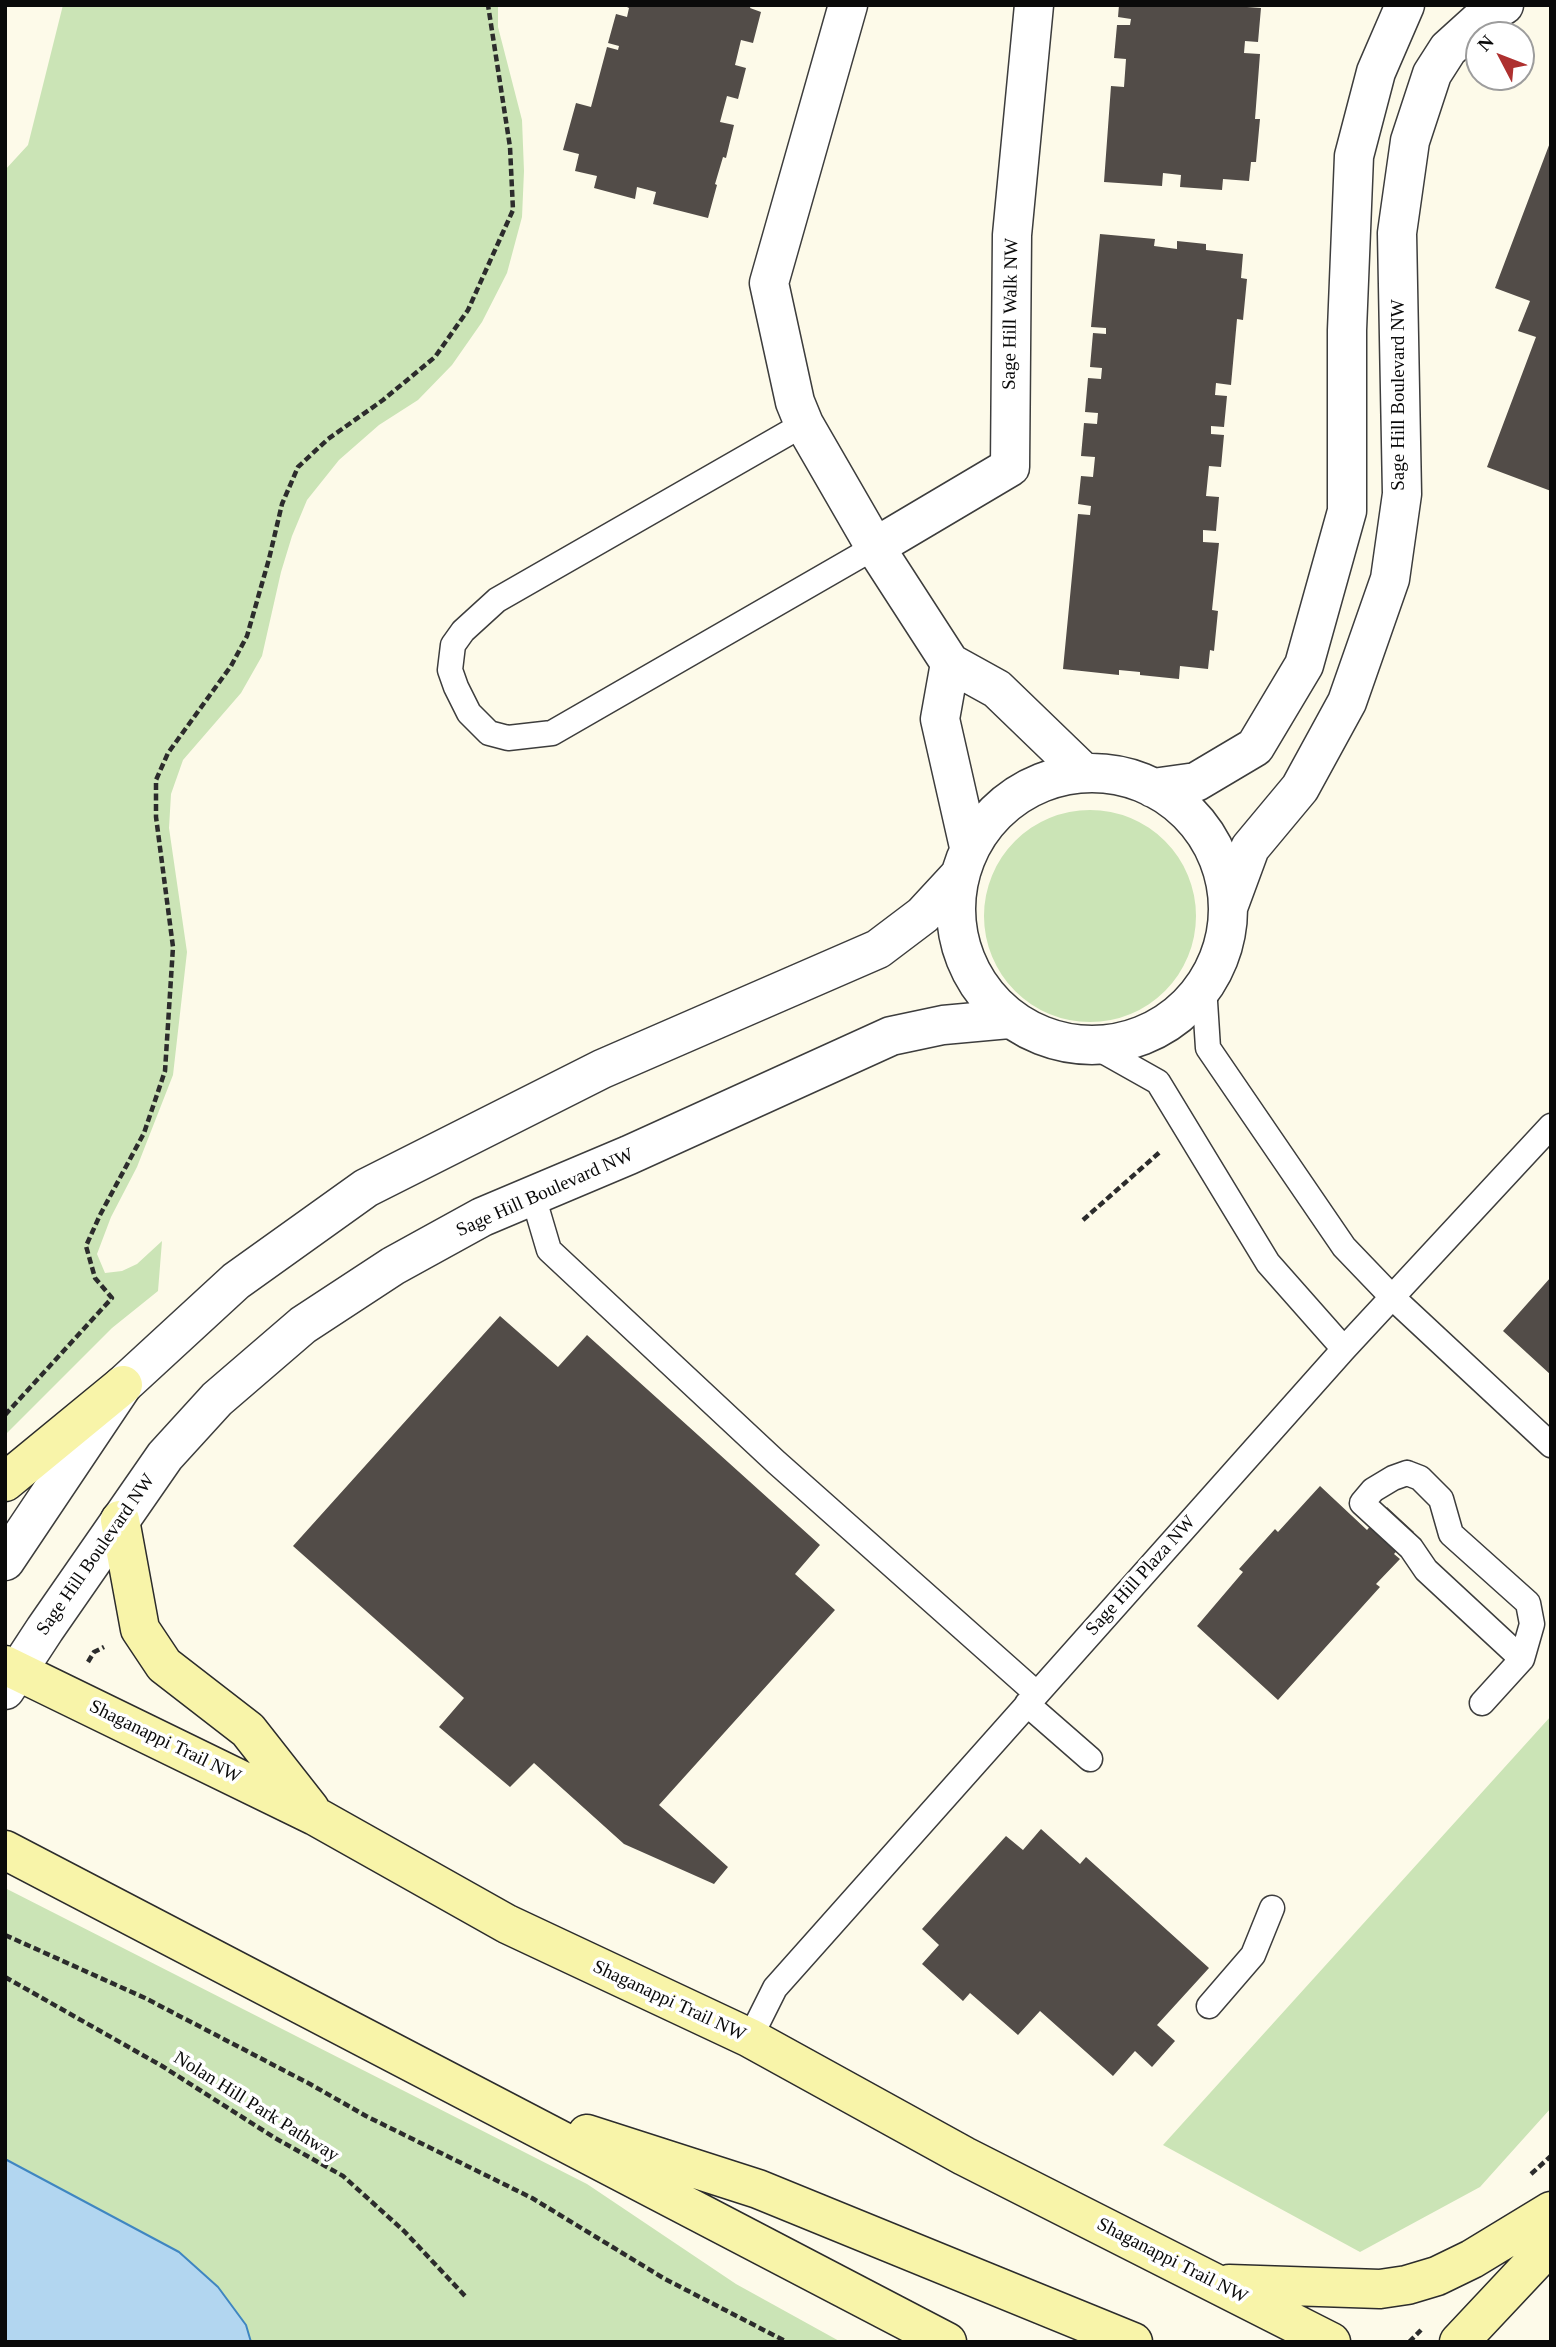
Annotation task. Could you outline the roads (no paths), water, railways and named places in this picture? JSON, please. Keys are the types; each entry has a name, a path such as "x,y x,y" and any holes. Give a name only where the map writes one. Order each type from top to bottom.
{"main road":[{"path":"5,1482 123,1385"},
{"path":"120,1520 140,1629 164,1665 248,1730 315,1816"},
{"name":"Shaganappi Trail NW","path":"8,1674 315,1816 507,1924 750,2038 964,2156 1331,2342"},
{"path":"5,1850 947,2342"},
{"path":"488,2102 758,2189 1133,2342"},
{"path":"1216,2283 1380,2289 1407,2285 1437,2276 1551,2211"},
{"path":"1460,2342 1551,2244"}],"street":[{"path":"848,5 769,283 795,402 804,424 875,547 950,663 997,689 1083,772"},
{"name":"Sage Hill Walk NW","path":"875,547 1010,467 1012,235 1034,5"},
{"path":"1153,788 1196,782 1255,747 1304,665 1348,510 1347,330 1354,156 1376,72 1405,5"},
{"name":"Sage Hill Boulevard NW","path":"1228,905 1250,848 1300,788 1347,702 1390,579 1402,494 1397,233 1410,141 1432,74 1448,48 1480,20 1504,5"},
{"path":"5,1561 123,1385 236,1281 366,1188 602,1069 878,949 923,915 965,861 997,809 1037,783 1083,772 1130,777 1170,796 1201,825 1221,863 1228,905 1223,948 1204,986 1174,1018 1136,1038 1094,1046 1052,1040 1009,1018 976,984 958,940 955,893 965,861 940,719 950,663"},
{"name":"Sage Hill Boulevard NW","path":"8,1674 165,1456 217,1399 303,1325 393,1266 482,1217 891,1036 943,1024 1009,1018"}],"lane":[{"path":"804,424 497,600 463,631 453,645 450,670 469,713 489,733 508,738 552,733 875,547"},
{"path":"1204,986 1208,1048 1344,1247 1392,1297 1551,1445"},
{"path":"1094,1046 1158,1082 1268,1263 1344,1349"},
{"name":"Sage Hill Plaza NW","path":"750,2038 775,1988 1344,1349 1551,1126"},
{"path":"533,1196 549,1250 1032,1699 1090,1759"},
{"path":"1482,1703 1514,1668 1532,1624 1528,1603 1451,1534 1441,1499 1420,1478 1407,1473 1373,1490 1362,1503 1411,1548 1426,1570 1514,1668"},
{"path":"1479,1675 1514,1668"},
{"path":"1209,2006 1253,1955 1272,1908"}],"water":[{"path":"5,2159 179,2252 218,2287 246,2325 251,2342 5,2342"}]}
